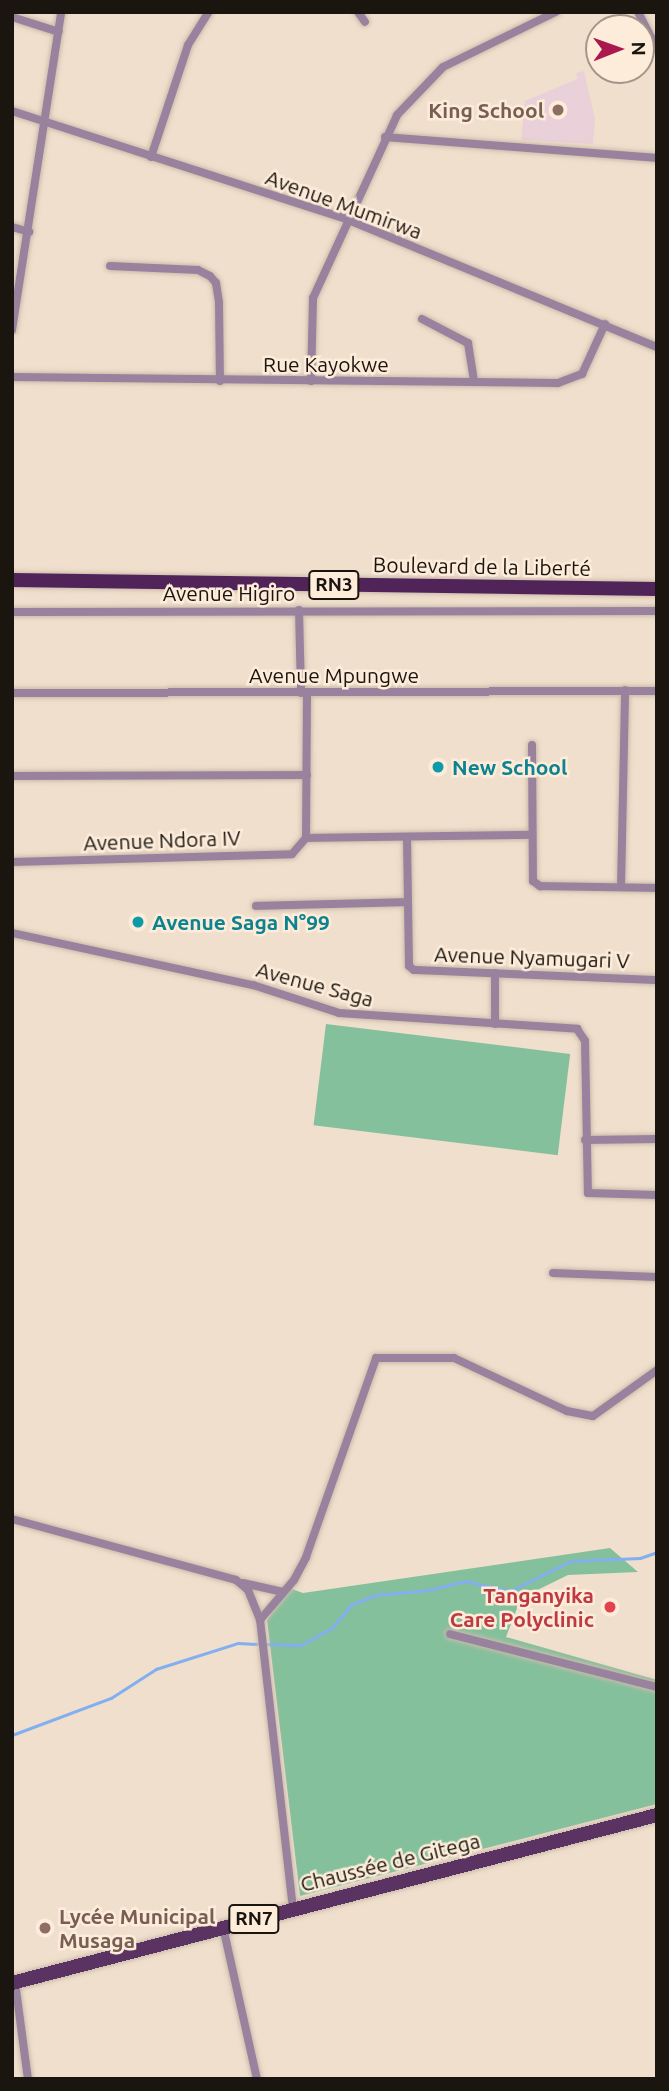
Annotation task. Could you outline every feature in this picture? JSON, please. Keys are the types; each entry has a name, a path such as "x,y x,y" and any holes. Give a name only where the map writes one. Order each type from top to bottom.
{"highway":[{"name":"Boulevard de la Liberté","path":"12,580 657,589"}],"main road":[{"name":"Chaussée de Gitega","path":"14,1982 657,1815"}],"street":[{"path":"12,330 61,12"},
{"path":"151,158 188,46 209,12"},
{"path":"358,12 365,22"},
{"path":"311,381 313,298 346,219 385,137 405,104 443,67 556,12"},
{"path":"638,12 657,49"},
{"path":"12,17 59,32"},
{"name":"Avenue Mumirwa","path":"12,111 346,219 657,347"},
{"path":"385,137 657,158"},
{"path":"12,227 29,232"},
{"path":"110,266 198,270 210,276 219,296 220,381"},
{"path":"422,319 468,343 474,382"},
{"name":"Rue Kayokwe","path":"12,377 558,383 578,378 605,324"},
{"path":"299,610 307,775 306,838 531,835"},
{"name":"Avenue Higiro","path":"12,612 657,611"},
{"path":"621,887 625,690"},
{"name":"Avenue Mpungwe","path":"12,693 657,691"},
{"path":"532,745 530,874 540,886 657,888"},
{"path":"12,776 307,775"},
{"name":"Avenue Ndora IV","path":"12,862 292,854 306,838"},
{"name":"Avenue Nyamugari V","path":"407,838 409,966 414,970 657,980"},
{"path":"256,906 407,902"},
{"name":"Avenue Saga","path":"12,933 253,985 339,1013 495,1024 569,1026 582,1034 585,1143"},
{"path":"495,973 495,1024"},
{"path":"657,1139 585,1143 587,1193 657,1195"},
{"path":"553,1273 657,1277"},
{"path":"260,1620 306,1557 376,1359 454,1358 567,1411 593,1416 657,1370"},
{"path":"12,1519 283,1592"},
{"path":"243,1583 260,1620 293,1909"},
{"path":"450,1634 657,1687"},
{"path":"223,1927 257,2079"},
{"path":"14,1982 28,2079"}],"shaded area":[{"name":"King School","path":"584,71 595,119 593,144 521,140 525,101 577,79 576,73"}],"green space":[{"path":"326,1024 570,1054 558,1155 314,1125"},
{"path":"610,1548 638,1572 568,1575 521,1598 506,1637 657,1680 657,1804 300,1896 267,1620 289,1588 303,1593"}],"waterway":[{"path":"266,1644 301,1645 333,1627 351,1605 376,1595 429,1590 465,1581 510,1591 571,1561 640,1558 657,1552"},
{"path":"12,1735 111,1698 156,1669 238,1643 259,1644"}],"place":[{"name":"King School","path":"558,110"},
{"name":"New School","path":"438,767"},
{"name":"Avenue Saga N°99","path":"138,922"},
{"name":"Tanganyika Care Polyclinic","path":"610,1607"},
{"name":"Lycée Municipal Musaga","path":"45,1928"}]}
